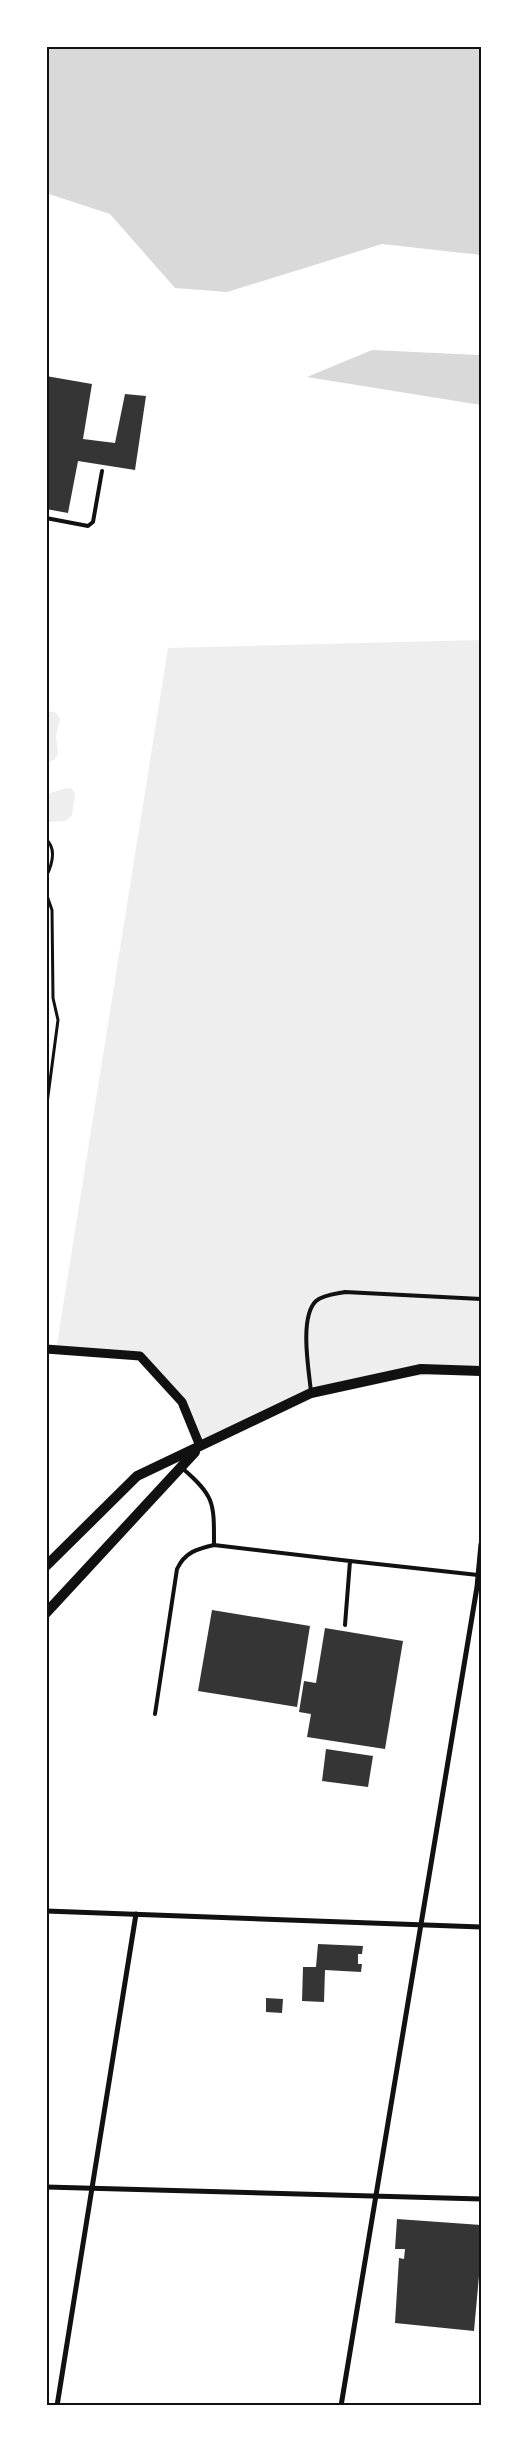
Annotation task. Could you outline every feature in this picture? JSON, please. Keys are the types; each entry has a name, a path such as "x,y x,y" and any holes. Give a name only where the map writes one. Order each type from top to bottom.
{"main road":[{"path":"46,1566 137,1476 311,1393 421,1369 481,1371"},
{"path":"46,1613 200,1446"}],"street":[{"path":"46,1349 140,1356 182,1402 200,1446"},
{"path":"341,2406 422,1925 478,1574 481,1544"},
{"path":"46,1911 481,1927"},
{"path":"57,2406 136,1914"},
{"path":"46,2187 481,2199"}],"lane":[{"path":"46,518 88,526 93,522 102,471"},
{"path":"311,1393 306,1339 308,1317 315,1302 329,1295 345,1292 481,1299"},
{"path":"180,1466 201,1484 210,1495 214,1509 214,1545"},
{"path":"155,1714 177,1569 189,1553 214,1545 478,1574"},
{"path":"345,1625 350,1561"}],"path":[{"path":"46,839 51,843 53,854 46,877"},
{"path":"46,893 52,910 53,998 58,1020 46,1110"}],"shaded area":[{"path":"46,46 481,46 481,255 382,244 227,292 175,288 110,214 46,193"},
{"path":"372,350 478,355 481,353 481,405 307,377"},
{"path":"481,640 481,1373 378,1378 311,1393 200,1446 182,1402 140,1356 56,1350 168,648"},
{"path":"46,710 56,713 60,719 56,736 58,754 54,760 46,763"},
{"path":"67,788 72,789 75,794 72,815 66,821 46,822 46,794"}],"building":[{"path":"46,376 92,384 83,439 115,443 125,394 146,396 135,470 78,461 68,513 46,509"},
{"path":"212,1610 310,1626 297,1707 198,1691"},
{"path":"325,1628 403,1641 385,1749 307,1737 311,1714 299,1712 304,1681 316,1683"},
{"path":"326,1749 373,1756 368,1787 322,1781"},
{"path":"318,1944 363,1946 362,1954 358,1954 358,1964 362,1964 361,1972 325,1970 324,2002 302,2001 303,1967 316,1967"},
{"path":"266,1998 283,1999 282,2013 266,2012"},
{"path":"397,2219 481,2225 481,2254 474,2331 395,2323 399,2258 404,2259 405,2249 395,2249"}]}
